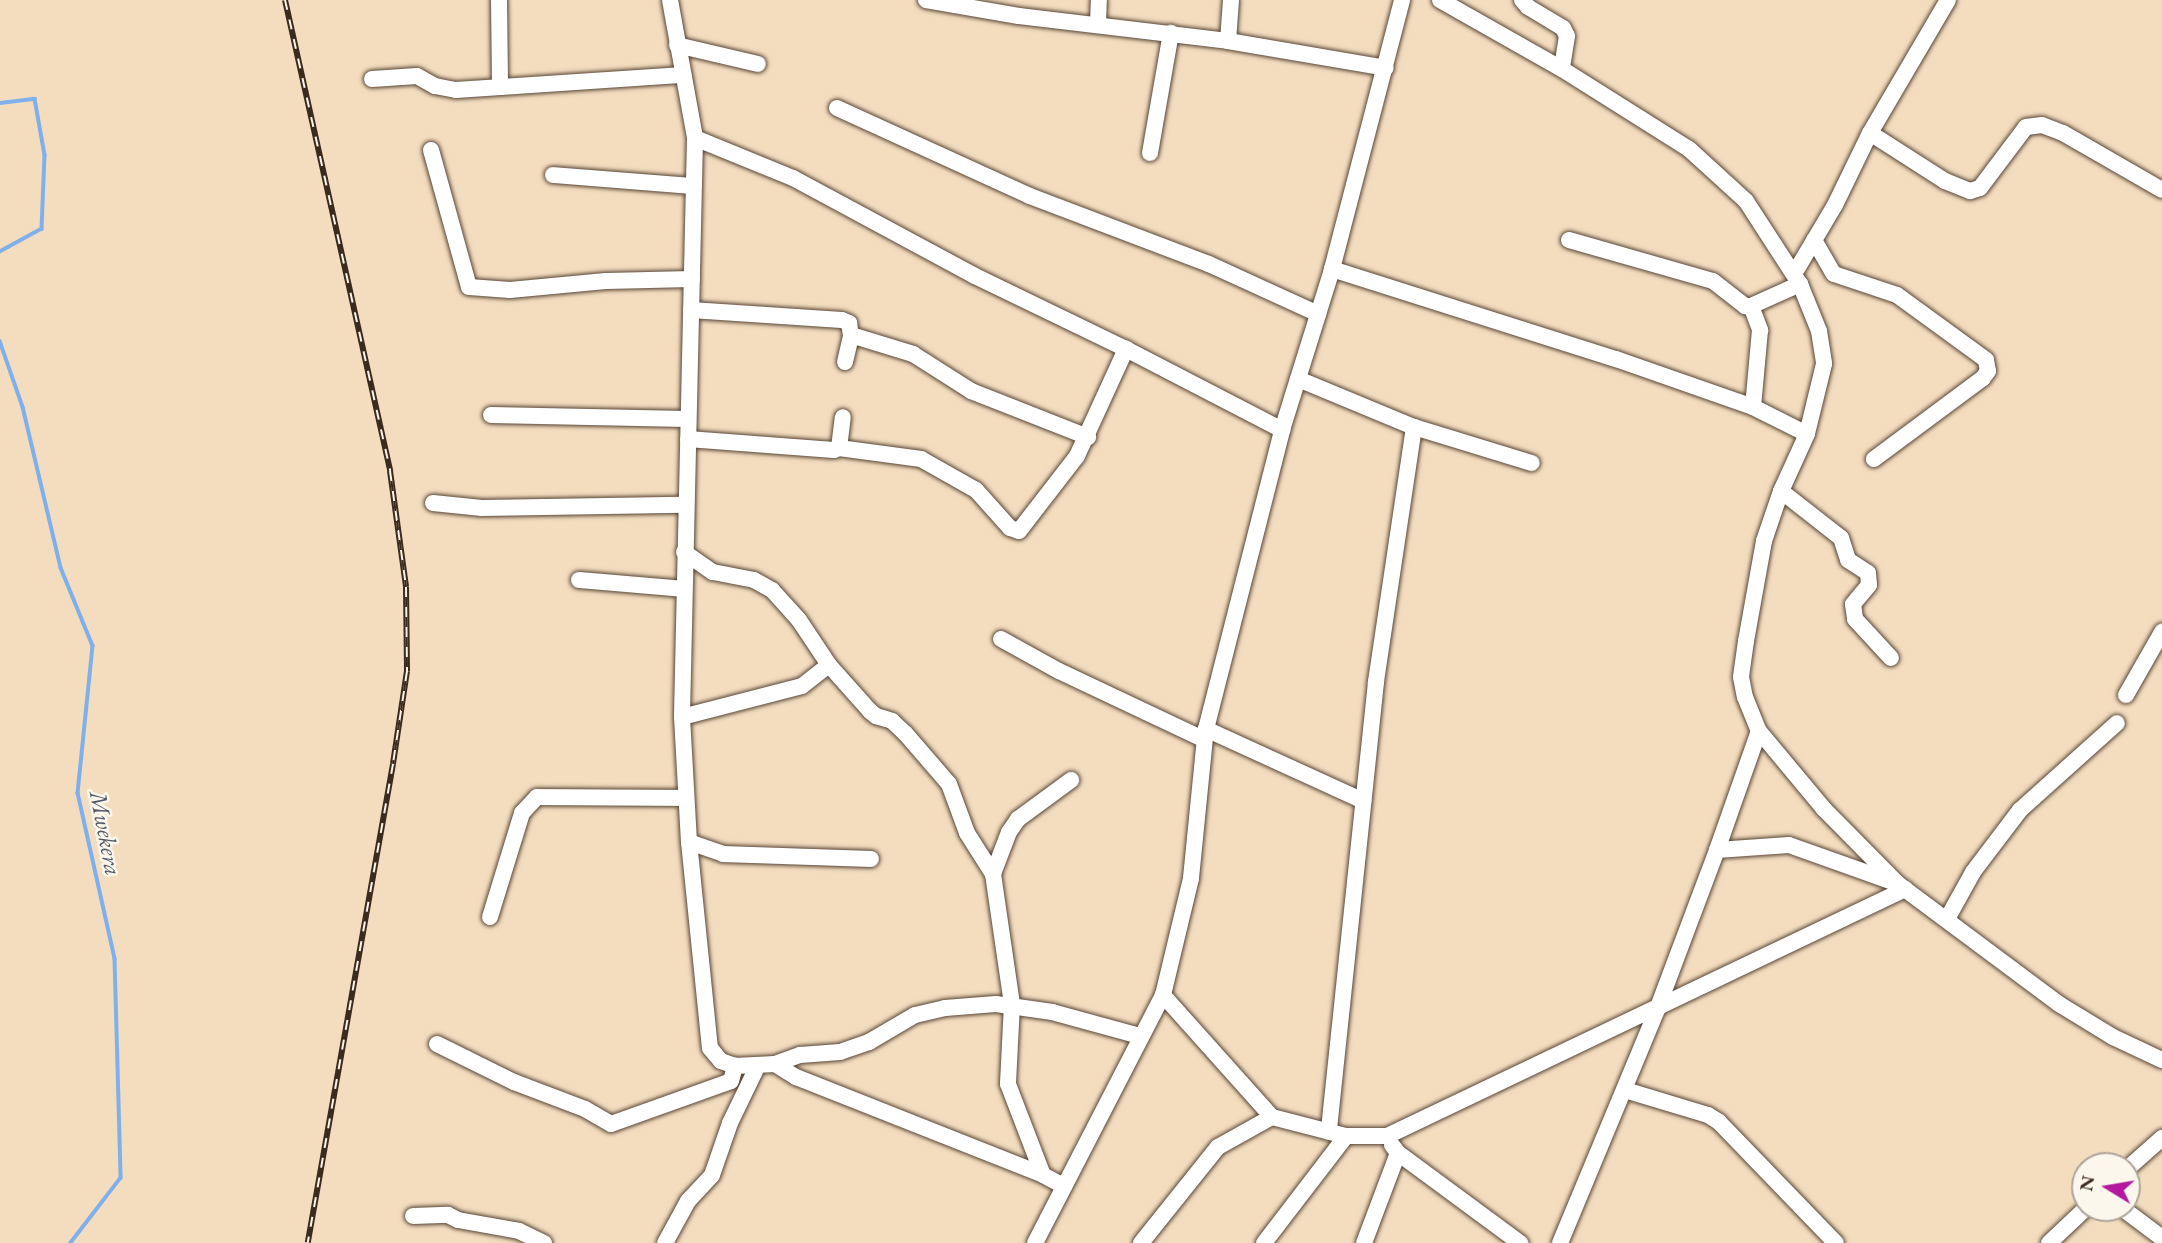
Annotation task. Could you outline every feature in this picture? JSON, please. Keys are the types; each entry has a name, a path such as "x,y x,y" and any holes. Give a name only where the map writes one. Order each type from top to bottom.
{"street":[{"path":"499,0 500,87"},
{"path":"670,0 695,138 682,589 682,718 689,842 710,1048 721,1060 735,1066 775,1064 800,1055 840,1052 869,1042 915,1015 945,1008 1012,1004 1140,1035"},
{"path":"929,0 1016,8 1098,24 1228,41 1386,68"},
{"path":"1098,24 1099,0"},
{"path":"1228,41 1231,0"},
{"path":"1035,1243 1163,995 1191,878 1206,735 1282,430 1332,269 1402,0"},
{"path":"1440,0 1562,69 1689,149 1746,201 1797,279 1819,331 1824,363 1807,434 1781,491 1763,541 1741,677 1745,697 1759,731 1824,809 1902,887 2059,1004 2113,1037 2162,1060"},
{"path":"1522,0 1528,7 1563,28 1567,36 1562,69"},
{"path":"1569,240 1713,281 1745,306 1751,306 1797,279 1814,240 1870,133 1948,0"},
{"path":"1150,153 1171,33"},
{"path":"677,45 758,64"},
{"path":"372,79 417,76 435,86 456,90 684,75"},
{"path":"837,108 1030,196 1209,264 1318,314"},
{"path":"1870,133 1945,181 1970,191 1980,188 2026,127 2042,125 2063,133 2162,190"},
{"path":"695,138 793,178 975,276 1126,349 1282,430"},
{"path":"431,150 469,288 516,290 606,281 692,279"},
{"path":"553,175 694,186"},
{"path":"1814,240 1834,274 1897,295 1928,321 1986,359 1988,371 1983,378 1874,460"},
{"path":"1332,269 1616,359 1753,407 1807,434"},
{"path":"1751,306 1760,330 1753,407"},
{"path":"691,310 842,320 849,323 852,335 845,362"},
{"path":"852,335 913,354 971,391 1087,437"},
{"path":"688,439 839,448 921,459 976,490 1010,528 1019,531 1077,456 1126,349"},
{"path":"1298,379 1414,426 1532,463"},
{"path":"491,415 619,415 687,419"},
{"path":"839,448 843,417"},
{"path":"1329,1132 1376,682 1414,426"},
{"path":"1781,491 1840,538 1848,560 1868,573 1870,585 1853,604 1856,618 1891,658"},
{"path":"433,503 481,508 684,505"},
{"path":"684,552 713,572 754,580 772,590 799,620 829,665 870,710 876,716 892,721 930,759 949,784 967,833 993,874 1012,1004 1008,1084 1043,1175"},
{"path":"579,580 682,589"},
{"path":"2126,695 2162,632"},
{"path":"1001,639 1059,671 1363,801"},
{"path":"682,718 802,686 829,665"},
{"path":"1947,919 1973,872 2020,810 2118,723"},
{"path":"1560,1243 1658,1007 1759,731"},
{"path":"993,874 1009,832 1018,819 1071,780"},
{"path":"490,917 522,813 537,797 686,798"},
{"path":"689,842 723,855 871,859"},
{"path":"1717,850 1789,845 1902,887"},
{"path":"1163,995 1272,1117 1346,1136 1387,1136 1902,887"},
{"path":"437,1044 514,1082 584,1109 611,1124 668,1107 731,1081 735,1066"},
{"path":"775,1064 836,1093 1065,1186"},
{"path":"665,1243 688,1201 712,1175 727,1130 758,1065"},
{"path":"1625,1090 1708,1115 1719,1122 1836,1243"},
{"path":"1148,1240 1218,1147 1272,1117"},
{"path":"1264,1243 1346,1136"},
{"path":"1387,1136 1398,1153 1520,1243"},
{"path":"2141,1157 2162,1138"},
{"path":"1363,1243 1398,1153"},
{"path":"413,1216 448,1215 458,1220 519,1231 544,1243"},
{"path":"2053,1241 2072,1222"},
{"path":"2141,1222 2162,1238"}],"waterway":[{"name":"Mwekera","path":"0,103 35,99 45,155 42,229 0,252"},
{"name":"Mwekera","path":"0,341 23,407 61,568 93,646 78,793 115,959 121,1178 71,1243"}],"railway":[{"path":"285,0 390,471 406,587 407,671 308,1243"}]}
